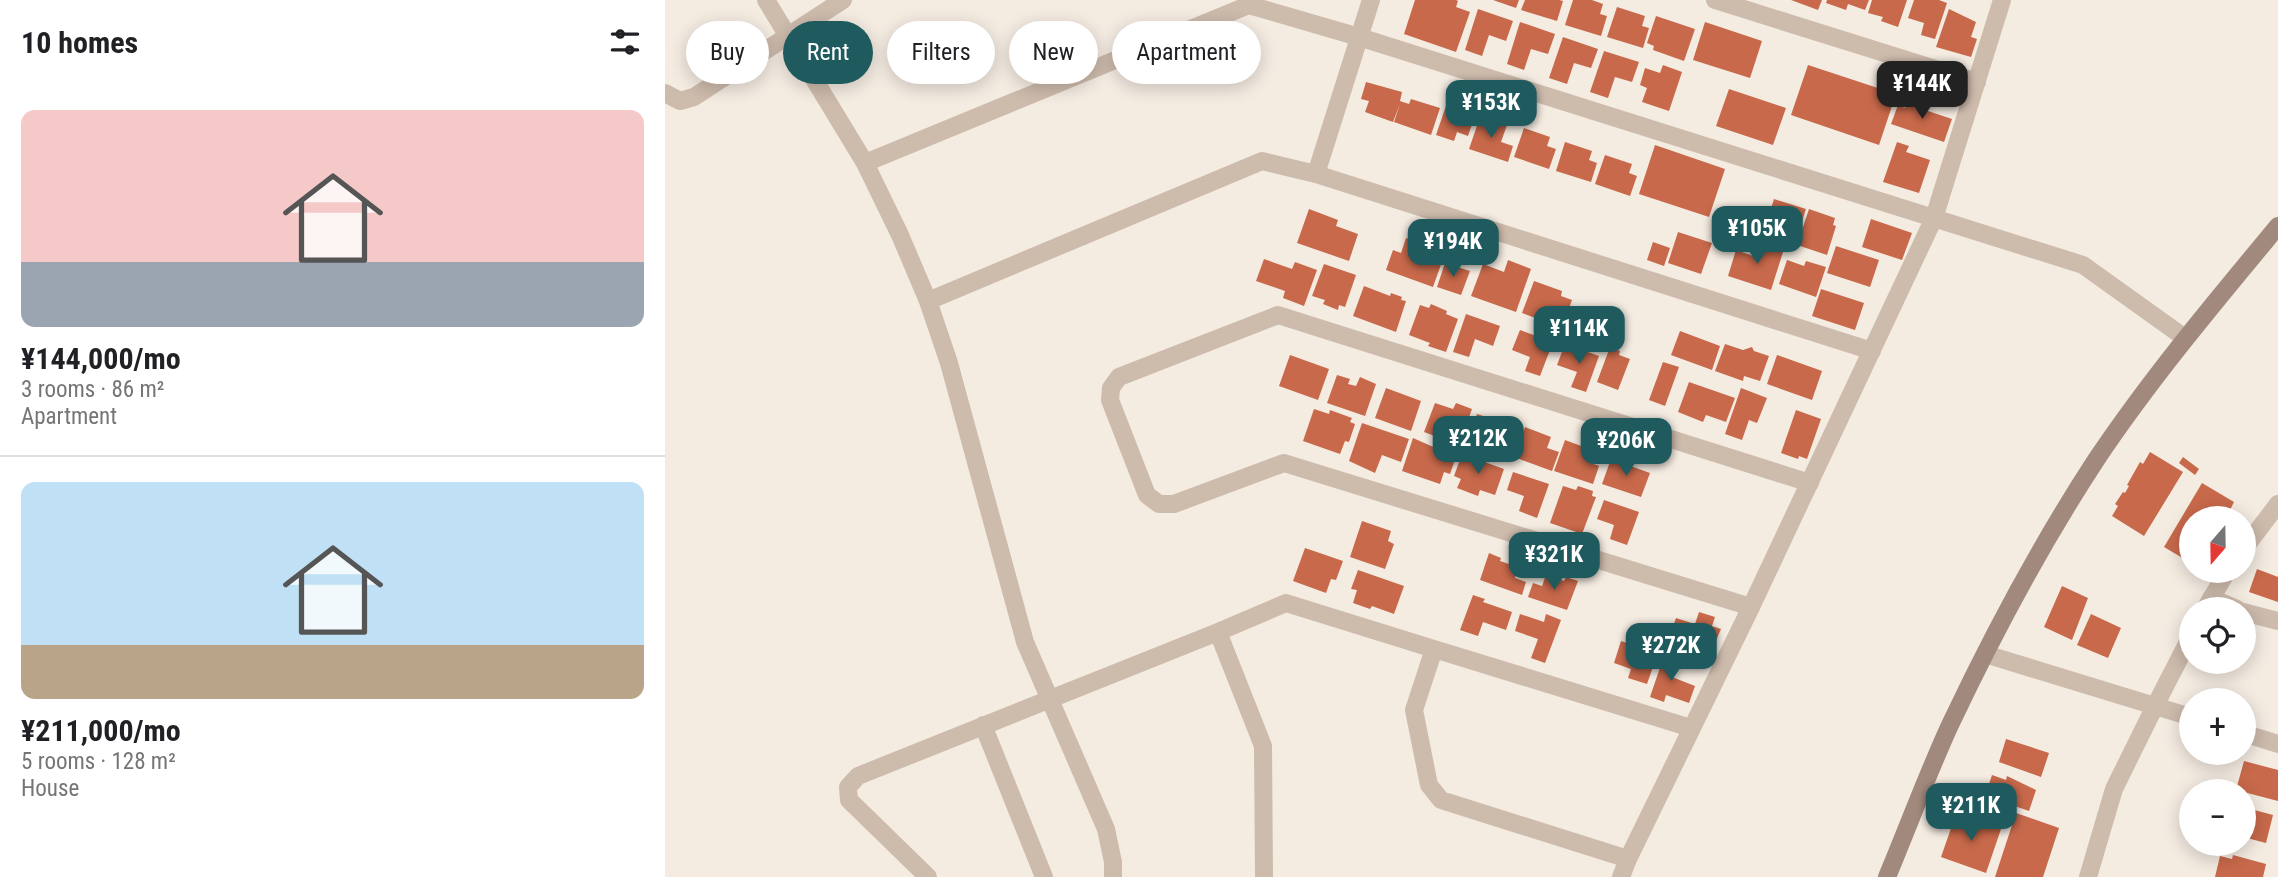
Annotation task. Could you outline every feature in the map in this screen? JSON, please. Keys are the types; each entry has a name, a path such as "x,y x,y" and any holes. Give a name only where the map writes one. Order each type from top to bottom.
{"street":[{"path":"766,0 783,27"},
{"path":"812,21 843,0"},
{"path":"1316,174 1371,0"},
{"path":"1715,0 1977,82"},
{"path":"1621,877 1934,218 2003,0"},
{"path":"865,163 1249,5 1359,37 2083,265 2185,338"},
{"path":"665,93 680,101 694,97 783,40"},
{"path":"818,84 865,163 928,301 949,363 1025,642 1106,829 1113,862 1113,877"},
{"path":"928,301 1262,161 1316,174 1872,351"},
{"path":"1887,877 1949,728 1985,654 2096,460 2185,338 2278,226"},
{"path":"1751,607 1284,463 1174,504 1159,504 1147,495 1110,400 1111,388 1119,377 1278,315 1810,483"},
{"path":"2256,533 2278,505"},
{"path":"928,877 849,800 848,786 857,776 1286,603 1691,728"},
{"path":"2256,615 2278,621"},
{"path":"1218,632 1263,746 1264,877"},
{"path":"1434,649 1414,710 1429,785 1441,800 1628,859"},
{"path":"1985,654 2179,713"},
{"path":"2088,877 2114,789 2179,659"},
{"path":"983,725 1044,877"},
{"path":"2256,737 2278,744"}],"building":[{"path":"1415,0 1456,0 1456,7 1470,12 1456,52 1404,34"},
{"path":"1493,0 1519,0 1516,8"},
{"path":"1525,0 1563,1 1557,21 1521,10"},
{"path":"1573,0 1592,0 1603,4 1600,14 1607,16 1601,36 1565,25"},
{"path":"1791,0 1822,0 1818,10"},
{"path":"1827,0 1869,0 1865,10 1848,4 1846,10 1826,3"},
{"path":"1872,0 1907,0 1898,27 1881,21 1883,17 1868,13"},
{"path":"1914,0 1939,0 1947,3 1935,39 1921,35 1924,23 1908,18"},
{"path":"1617,7 1645,16 1642,26 1649,28 1643,48 1607,37"},
{"path":"1478,9 1513,21 1506,41 1489,35 1482,56 1465,50"},
{"path":"1949,9 1976,22 1971,37 1977,39 1971,57 1936,47"},
{"path":"1656,16 1695,29 1684,61 1653,50 1654,46 1647,43"},
{"path":"1520,22 1555,34 1548,54 1531,49 1524,70 1507,64"},
{"path":"1705,22 1762,41 1750,78 1693,60"},
{"path":"1563,37 1598,49 1591,68 1574,63 1567,84 1549,78"},
{"path":"1604,51 1639,62 1632,82 1615,77 1608,98 1590,92"},
{"path":"1663,65 1682,72 1669,111 1642,102 1647,88 1640,85 1645,68 1660,73"},
{"path":"1808,65 1896,94 1879,145 1791,115"},
{"path":"1366,82 1402,92 1400,101 1409,104 1411,99 1440,108 1431,135 1394,122 1400,104 1393,122 1365,112 1369,101 1361,99"},
{"path":"1729,89 1786,108 1773,145 1716,126"},
{"path":"1908,99 1927,105 1925,110 1952,119 1944,142 1891,124 1898,105 1905,108"},
{"path":"1448,100 1477,110 1468,136 1457,132 1454,141 1436,135"},
{"path":"1480,117 1507,125 1501,142 1513,146 1508,162 1469,149"},
{"path":"1524,128 1550,137 1547,146 1556,149 1549,169 1514,157"},
{"path":"1565,142 1592,151 1589,160 1597,163 1591,182 1556,171"},
{"path":"1897,142 1909,146 1906,152 1930,160 1919,193 1883,182"},
{"path":"1655,145 1725,169 1709,217 1639,194"},
{"path":"1605,155 1632,164 1629,173 1637,176 1630,196 1595,184"},
{"path":"1774,199 1806,209 1794,244 1763,234"},
{"path":"1309,209 1338,220 1336,226 1358,234 1349,261 1297,243"},
{"path":"1809,209 1835,218 1833,225 1836,226 1827,255 1797,245"},
{"path":"1871,219 1912,233 1902,260 1862,247"},
{"path":"1678,232 1712,243 1701,274 1668,263"},
{"path":"1406,238 1429,245 1431,239 1448,245 1433,287 1386,270 1393,250 1401,253"},
{"path":"1653,242 1670,248 1664,266 1647,260"},
{"path":"1764,242 1784,249 1771,290 1728,276 1736,250 1759,258"},
{"path":"1836,246 1879,260 1870,287 1827,273"},
{"path":"1264,259 1292,269 1295,262 1317,270 1304,306 1283,298 1285,291 1256,281"},
{"path":"1508,260 1531,269 1516,312 1471,296 1483,264 1504,272"},
{"path":"1787,260 1804,266 1806,261 1826,267 1816,297 1779,284"},
{"path":"1445,263 1470,271 1461,295 1437,287"},
{"path":"1324,264 1356,275 1345,307 1339,305 1338,310 1323,304 1325,300 1312,296"},
{"path":"1534,281 1562,291 1561,296 1572,300 1562,328 1522,313"},
{"path":"1364,286 1390,296 1391,293 1406,301 1396,332 1353,316"},
{"path":"1821,289 1864,303 1855,330 1812,316"},
{"path":"1431,304 1458,319 1446,352 1409,335 1420,305 1429,308"},
{"path":"1466,314 1500,326 1493,346 1475,339 1469,357 1453,352"},
{"path":"1520,330 1553,342 1540,376 1525,371 1530,357 1512,350"},
{"path":"1680,331 1720,346 1712,370 1671,355"},
{"path":"1565,344 1599,356 1586,392 1571,387 1577,372 1557,365"},
{"path":"1725,344 1743,350 1752,347 1754,351 1769,356 1760,381 1744,376 1743,381 1715,371"},
{"path":"1610,347 1620,351 1619,355 1630,359 1618,390 1597,382"},
{"path":"1290,355 1329,369 1318,400 1279,386"},
{"path":"1777,355 1822,371 1812,400 1767,384"},
{"path":"1663,362 1679,367 1665,406 1649,400"},
{"path":"1337,375 1350,379 1348,384 1356,386 1360,377 1376,384 1365,416 1327,403"},
{"path":"1689,382 1735,398 1726,422 1706,415 1703,422 1678,412"},
{"path":"1386,388 1421,401 1411,431 1375,418"},
{"path":"1741,388 1767,398 1757,423 1749,420 1742,440 1725,434"},
{"path":"1435,403 1453,409 1456,403 1472,409 1459,445 1424,432"},
{"path":"1314,409 1329,414 1330,410 1352,418 1350,422 1355,424 1349,442 1345,441 1340,454 1303,441"},
{"path":"1796,410 1821,419 1807,459 1781,453"},
{"path":"1477,414 1517,427 1505,460 1466,447"},
{"path":"1362,423 1409,439 1401,462 1382,455 1375,473 1349,461"},
{"path":"1525,427 1551,437 1547,448 1559,452 1552,471 1514,457"},
{"path":"1413,438 1456,457 1450,474 1444,472 1440,484 1402,471"},
{"path":"1565,440 1592,450 1588,462 1599,466 1593,484 1554,471"},
{"path":"2150,452 2183,472 2144,536 2112,516 2118,506 2115,504 2123,492 2125,493 2140,462 2143,464"},
{"path":"1462,454 1504,469 1495,495 1480,490 1478,496 1457,488 1461,479 1454,476"},
{"path":"2183,457 2199,469 2195,475 2179,463"},
{"path":"1611,459 1650,473 1641,497 1602,484"},
{"path":"1513,472 1549,484 1537,518 1519,511 1524,496 1507,490"},
{"path":"2202,483 2234,502 2232,506 2188,506"},
{"path":"1563,486 1576,490 1578,486 1593,491 1592,496 1596,497 1582,534 1550,523"},
{"path":"1604,500 1639,512 1627,545 1610,539 1614,525 1597,519"},
{"path":"1362,521 1391,531 1388,541 1394,544 1385,569 1350,557"},
{"path":"2179,522 2179,556 2164,547"},
{"path":"1305,548 1343,561 1336,580 1331,579 1326,593 1293,581"},
{"path":"1489,553 1501,558 1500,561 1518,567 1515,578 1526,582 1522,595 1480,580"},
{"path":"2257,569 2278,577 2278,602 2249,592 2252,583 2256,583"},
{"path":"1358,570 1404,586 1394,614 1353,603 1357,590 1351,589"},
{"path":"1546,575 1564,581 1566,577 1578,581 1567,610 1528,597 1533,583 1542,586"},
{"path":"2062,586 2088,598 2072,640 2044,627"},
{"path":"1473,595 1485,599 1483,602 1512,612 1506,630 1483,622 1478,636 1460,630"},
{"path":"1699,612 1715,617 1712,626 1721,629 1716,641 1709,639 1704,652 1667,643 1676,618 1695,624"},
{"path":"1520,614 1544,622 1546,614 1561,620 1545,663 1531,658 1538,639 1515,631"},
{"path":"2091,614 2121,628 2108,658 2077,645"},
{"path":"1621,641 1636,646 1634,653 1655,661 1647,684 1628,678 1631,669 1614,663"},
{"path":"1665,653 1679,658 1672,677 1695,686 1689,703 1666,695 1664,702 1650,697"},
{"path":"2006,739 2049,753 2041,777 1999,762"},
{"path":"2256,764 2278,770 2278,801 2256,795 2256,779 2239,779 2243,765"},
{"path":"1992,775 2006,780 2007,776 2036,790 2029,811 1985,796"},
{"path":"2256,810 2273,815 2266,843 2256,840"},
{"path":"2016,813 2059,828 2043,877 1995,877"},
{"path":"1956,814 2001,829 1986,873 1941,857"},
{"path":"2220,856 2232,859 2233,856 2237,856 2266,864 2263,877 2215,877"}]}
